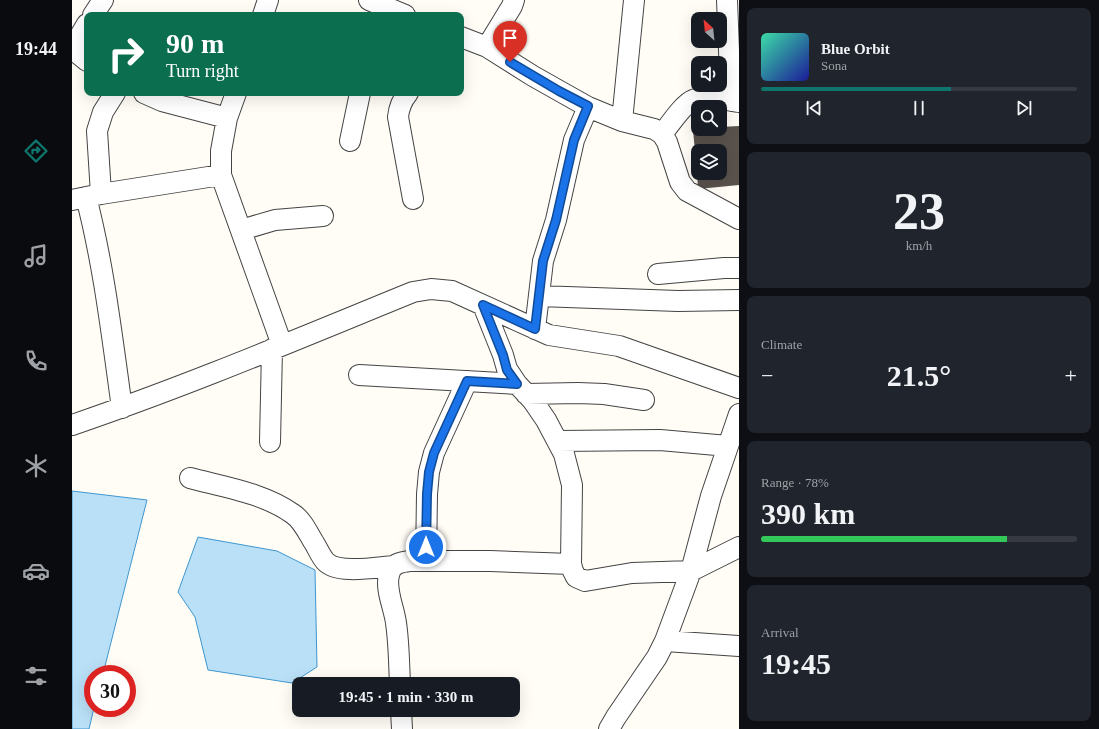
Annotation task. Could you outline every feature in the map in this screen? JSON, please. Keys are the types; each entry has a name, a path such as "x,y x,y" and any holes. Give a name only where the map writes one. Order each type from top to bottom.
{"street":[{"path":"95,12 103,0"},
{"path":"264,12 268,0"},
{"path":"487,48 514,0"},
{"path":"622,121 634,0"},
{"path":"662,134 685,106 693,100 709,98 735,101 727,0"},
{"path":"378,7 395,12"},
{"path":"78,56 75,44 84,29"},
{"path":"464,38 487,48 533,76 588,106 622,121 654,129 662,134 667,142 680,182 687,191 739,219"},
{"path":"113,96 103,112 97,130 87,197 105,290 122,408"},
{"path":"151,96 162,101 227,118"},
{"path":"235,96 227,118 221,151 221,175 241,230 277,347 270,442"},
{"path":"350,141 359,96"},
{"path":"406,96 399,108 398,116 413,199"},
{"path":"535,329 543,261 556,220 574,140 588,106"},
{"path":"87,197 221,175"},
{"path":"241,230 275,220 323,216"},
{"path":"658,274 739,268"},
{"path":"72,425 122,408 413,292 432,289 452,291 549,335 619,346 739,388"},
{"path":"539,296 678,301 739,300"},
{"path":"483,305 503,355 507,370 521,389 533,401 546,420 564,454 572,485 571,564 572,571 576,577 585,580 632,573 691,571 739,547"},
{"path":"359,375 467,381 521,389 604,394 644,400"},
{"path":"426,561 427,494 429,472 434,453 467,381"},
{"path":"609,729 657,657 665,641 691,571 711,496 739,414"},
{"path":"557,441 660,440 728,446"},
{"path":"190,478 244,492 280,506 295,515 326,562 334,567 356,569 393,566 400,562 410,561 571,564"},
{"path":"393,566 389,574 388,585 398,632 400,677"},
{"path":"665,641 739,646"},
{"path":"401,717 402,729"}],"water":[{"path":"72,491 147,500 105,665 84,665 84,717 92,717 89,729 72,729"},
{"path":"198,537 277,551 315,570 317,667 301,677 292,677 292,683 208,670 195,617 178,592"}],"building":[{"path":"739,126 739,185 698,189 697,180 727,180 727,144 694,144 694,136 727,136 727,127"}],"route":[{"path":"426,547 429,472 434,453 467,381 517,384 507,370 503,355 483,305 535,329 543,261 556,220 574,140 588,106 510,62"}]}
